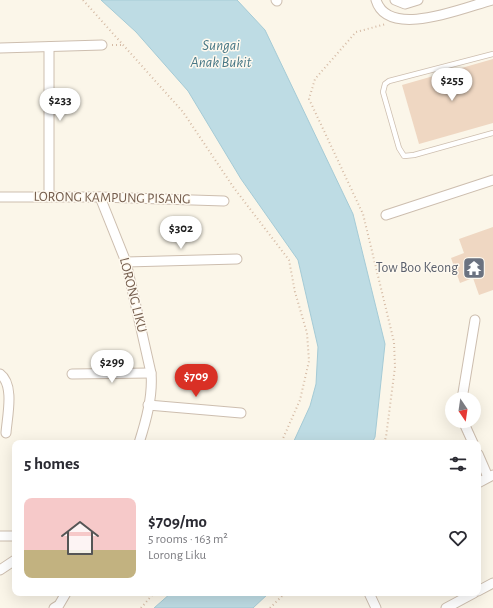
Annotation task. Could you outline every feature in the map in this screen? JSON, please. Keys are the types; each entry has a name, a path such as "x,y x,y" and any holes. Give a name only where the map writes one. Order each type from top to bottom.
{"street":[{"path":"376,0 382,12 394,18 418,21 492,0"},
{"path":"395,0 405,4 418,0"},
{"path":"0,48 102,45"},
{"path":"49,197 50,47"},
{"path":"386,215 493,180"},
{"name":"LORONG KAMPUNG PISANG","path":"0,197 100,197 224,201"},
{"name":"LORONG LIKU","path":"100,197 126,262 151,372 152,385 140,440"},
{"path":"126,262 237,259"},
{"path":"463,392 475,320"},
{"path":"72,374 151,372"},
{"path":"0,374 6,381 8,391 6,434"},
{"path":"148,405 241,413"},
{"path":"466,428 472,440"},
{"path":"481,459 491,476 481,481"},
{"path":"0,536 12,536"},
{"path":"0,570 12,562"},
{"path":"481,589 493,583"},
{"path":"54,608 59,605 64,596"},
{"path":"370,596 376,608"},
{"path":"446,608 468,596"}],"lane":[{"path":"493,54 389,81 385,84 383,92 399,148 404,156 414,155 493,132"}],"path":[{"path":"385,440 395,367 394,342 363,214 309,99 315,79 356,32 380,26 394,18"},
{"path":"102,45 123,45"},
{"path":"141,608 151,596"},
{"path":"270,608 282,596"}],"water":[{"name":"Sungai Anak Bukit","path":"101,0 237,0 265,30 353,214 385,344 374,440 294,440 310,406 316,384 318,347 298,260 241,179 188,91 136,32"},
{"path":"168,596 266,596 253,608 154,608"}],"building":[{"path":"493,59 493,123 419,144 402,85"},
{"name":"Tow Boo Keong","path":"493,227 493,290 479,295 473,278 460,283 451,258 464,253 459,239"}],"place":[{"name":"Tow Boo Keong","path":"474,268"}]}
